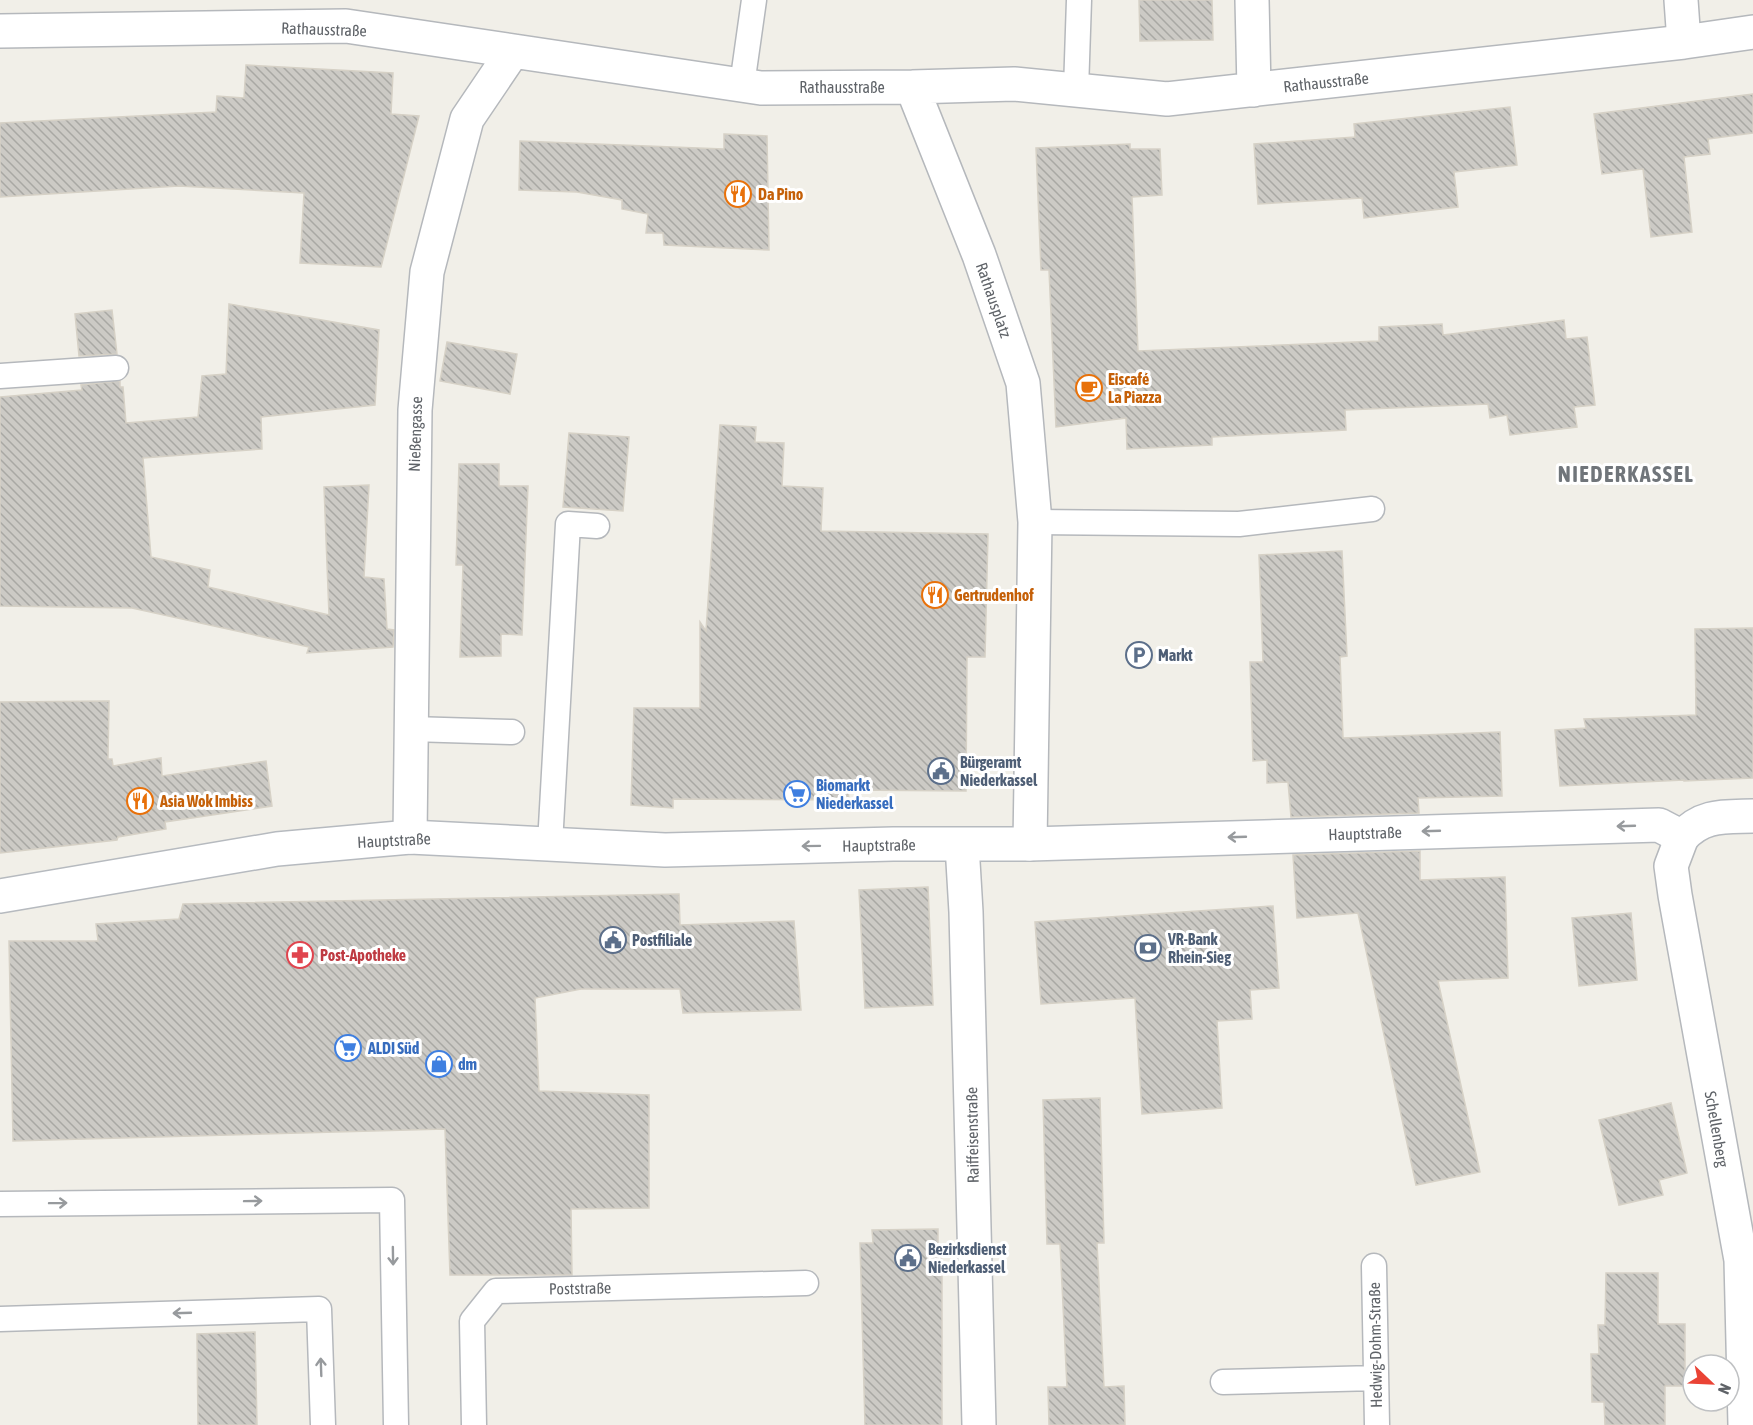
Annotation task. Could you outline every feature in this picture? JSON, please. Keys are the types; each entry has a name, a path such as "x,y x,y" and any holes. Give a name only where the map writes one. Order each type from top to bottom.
{"street":[{"path":"1252,0 1254,90"},
{"path":"1681,0 1684,42"},
{"name":"Rathausstraße","path":"0,31 346,26 761,88 1014,84 1167,99 1684,42 1753,32"},
{"name":"Nießengasse","path":"410,837 415,410 428,272 467,119 513,51"},
{"name":"Rathausplatz","path":"912,87 979,255 1023,383 1035,522 1030,844"},
{"path":"1682,837 1692,825 1706,819 1753,816"},
{"name":"Hauptstraße","path":"0,896 277,849 410,837 665,850 1030,844 1659,825 1682,837"},
{"name":"Schellenberg","path":"1682,837 1671,866 1741,1260 1745,1425"},
{"name":"Raiffeisenstraße","path":"962,845 966,912 979,1425"}],"lane":[{"path":"742,85 754,0"},
{"path":"1076,90 1079,0"},
{"path":"0,376 116,368"},
{"path":"1035,522 1239,524 1372,509"},
{"path":"550,844 568,524 597,526"},
{"path":"411,729 512,732"},
{"path":"0,1204 392,1200 396,1425"},
{"name":"Hedwig-Dohm-Straße","path":"1374,1266 1377,1425"},
{"name":"Poststraße","path":"474,1425 472,1321 496,1291 806,1283"},
{"path":"0,1319 319,1309 323,1425"},
{"path":"1223,1382 1376,1377"}],"building":[{"path":"1139,0 1212,0 1213,40 1140,41"},
{"path":"246,65 393,73 391,114 419,116 381,267 300,263 304,193 179,186 0,197 0,123 216,112 217,96 244,98"},
{"path":"1753,94 1753,133 1708,139 1710,154 1684,157 1692,232 1651,237 1643,169 1602,174 1594,114"},
{"path":"1510,107 1517,165 1454,172 1458,207 1364,218 1362,198 1258,204 1254,144 1355,137 1354,124"},
{"path":"724,134 767,136 769,250 664,245 663,233 646,233 648,214 622,209 622,200 577,192 519,190 520,141 724,149"},
{"path":"1130,144 1130,149 1160,149 1162,195 1132,197 1138,351 1379,341 1379,327 1442,324 1443,335 1564,320 1566,339 1587,337 1595,405 1574,407 1577,427 1510,435 1507,415 1490,418 1488,404 1345,410 1346,430 1212,437 1212,445 1127,449 1126,418 1056,427 1049,270 1041,270 1036,148"},
{"path":"229,304 379,330 375,405 261,417 262,449 143,458 151,557 210,570 208,587 329,615 324,487 369,485 364,577 384,579 387,629 394,630 393,647 307,653 309,647 132,608 0,606 0,397 82,390 81,385 120,381 120,387 123,387 126,423 198,417 202,376 226,374"},
{"path":"112,310 117,354 79,356 75,314"},
{"path":"447,342 517,354 510,394 440,381"},
{"path":"720,425 756,427 755,442 784,443 782,486 823,488 821,531 988,534 985,657 967,657 966,791 848,790 849,800 673,799 673,808 631,805 634,708 700,708 700,622 706,631"},
{"path":"569,433 629,437 623,511 563,507"},
{"path":"459,464 499,464 499,486 528,486 522,635 501,634 501,656 460,657 463,565 456,565"},
{"path":"1342,551 1347,656 1340,657 1343,738 1500,732 1502,796 1418,798 1419,813 1291,817 1288,782 1267,783 1267,760 1253,761 1250,662 1263,662 1259,555"},
{"path":"1753,628 1753,778 1560,786 1555,730 1586,728 1584,719 1696,715 1695,629"},
{"path":"109,701 108,759 112,759 113,766 161,758 162,776 266,761 272,806 165,822 166,829 118,837 117,840 0,853 0,702"},
{"path":"1420,851 1420,880 1505,877 1508,978 1438,981 1480,1172 1416,1185 1358,913 1297,918 1293,855"},
{"path":"928,887 933,1005 865,1008 859,890"},
{"path":"679,894 680,925 794,921 801,1010 683,1013 680,989 581,989 535,998 539,1091 649,1095 649,1208 571,1209 572,1275 450,1275 445,1129 13,1141 9,941 98,941 96,924 179,919 183,904"},
{"path":"1273,906 1279,988 1250,990 1252,1019 1217,1021 1222,1108 1142,1114 1135,998 1041,1004 1035,922"},
{"path":"1631,913 1637,980 1579,986 1572,918"},
{"path":"1100,1098 1104,1243 1097,1243 1104,1387 1124,1386 1125,1425 1049,1425 1048,1387 1067,1387 1060,1244 1047,1244 1043,1100"},
{"path":"1671,1103 1687,1173 1659,1180 1663,1195 1619,1205 1599,1120"},
{"path":"938,1229 938,1250 941,1250 942,1271 942,1425 865,1425 860,1243 873,1243 872,1230"},
{"path":"1606,1273 1658,1273 1658,1324 1685,1324 1685,1353 1681,1353 1681,1386 1665,1386 1665,1425 1605,1425 1604,1402 1592,1402 1591,1354 1599,1354 1598,1325 1605,1325"},
{"path":"255,1332 257,1425 198,1425 197,1334"}],"place":[{"name":"Da Pino","path":"738,194"},
{"name":"Eiscafé La Piazza","path":"1089,388"},
{"name":"Gertrudenhof","path":"935,595"},
{"name":"Markt","path":"1139,655"},
{"name":"Bürgeramt Niederkassel","path":"941,771"},
{"name":"Biomarkt Niederkassel","path":"797,794"},
{"name":"Asia Wok Imbiss","path":"140,801"},
{"name":"Postfiliale","path":"613,940"},
{"name":"VR-Bank Rhein-Sieg","path":"1148,948"},
{"name":"Post-Apotheke","path":"300,955"},
{"name":"ALDI Süd","path":"348,1048"},
{"name":"dm","path":"439,1064"},
{"name":"Bezirksdienst Niederkassel","path":"908,1258"}],"district":[{"name":"NIEDERKASSEL","path":"1626,474"}]}
